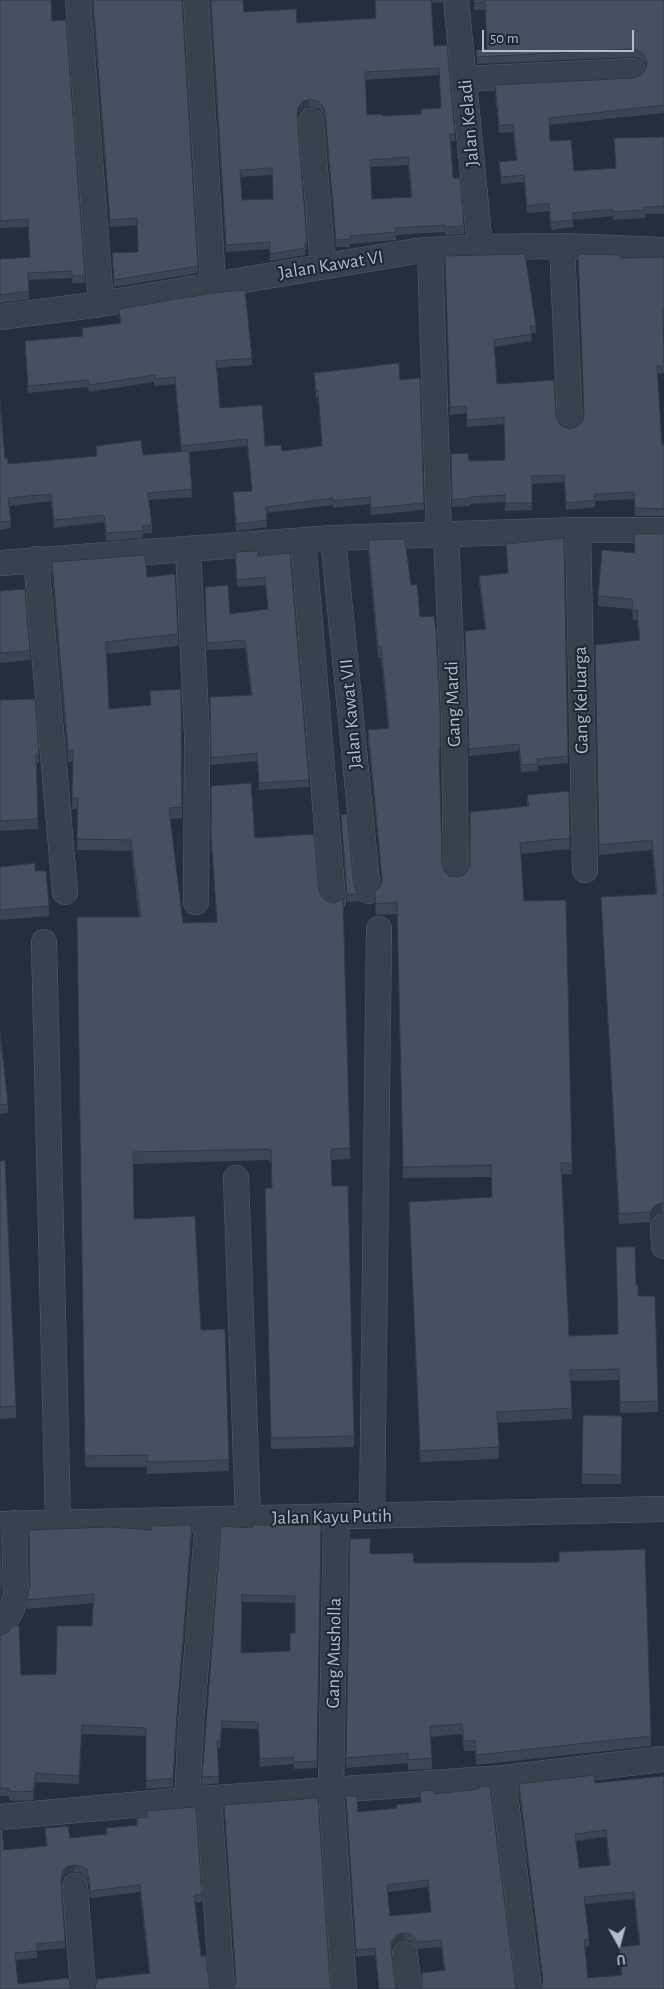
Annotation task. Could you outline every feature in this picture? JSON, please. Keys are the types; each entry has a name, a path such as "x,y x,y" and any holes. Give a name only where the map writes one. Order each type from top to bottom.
{"street":[{"path":"78,0 101,304"},
{"path":"196,0 213,284"},
{"name":"Jalan Keladi","path":"456,0 480,247"},
{"path":"465,79 633,71"},
{"path":"311,121 323,266"},
{"path":"562,246 570,422"},
{"name":"Jalan Kawat VI","path":"0,317 101,304 416,251 480,247 562,246 664,250"},
{"name":"Gang Mardi","path":"430,250 442,535 454,719 456,874"},
{"path":"0,563 333,538 578,530 664,530"},
{"name":"Gang Keluarga","path":"578,530 584,870"},
{"name":"Jalan Kawat VII","path":"333,538 368,891"},
{"path":"303,540 333,900"},
{"path":"188,549 197,737 196,902"},
{"path":"36,559 65,892"},
{"path":"372,1516 379,929"},
{"path":"44,942 58,1522"},
{"path":"236,1178 248,1518"},
{"name":"Jalan Kayu Putih","path":"7,1523 664,1509"},
{"name":"Gang Musholla","path":"336,1516 331,1789 344,1989"},
{"path":"208,1519 191,1724 198,1799 222,1989"},
{"path":"0,1629 12,1609 16,1594 7,1523"},
{"path":"0,1817 198,1799 503,1778 664,1759"},
{"path":"503,1778 529,1989"},
{"path":"75,1886 83,1989"},
{"path":"405,1954 409,1989"}],"building":[{"path":"0,0 51,0 52,21 66,20 85,275 72,276 72,271 28,273 29,291 0,295 0,259 30,257 28,219 0,221"},
{"path":"93,0 182,0 198,266 114,280 112,253 138,252 137,218 110,220"},
{"path":"211,0 243,0 244,12 296,9 297,23 376,18 375,0 431,0 434,46 447,45 455,134 450,134 453,178 460,178 464,226 445,227 445,225 396,228 396,232 350,236 350,239 336,240 325,112 323,106 318,101 309,99 302,102 298,107 297,115 307,242 305,242 305,248 270,254 270,242 226,245","holes":["439,68 441,108 421,109 421,114 367,115 365,72","408,157 412,197 372,199 370,160","272,168 273,199 242,200 240,170"]},
{"path":"474,0 664,0 664,105 549,118 550,141 571,140 574,171 616,168 614,138 664,137 664,206 645,207 645,210 613,212 613,209 573,213 573,220 551,222 549,203 527,206 524,175 501,177 499,162 517,160 513,124 499,126 495,85 634,78 646,70 647,63 645,56 639,51 632,49 477,57 476,50 487,49 485,2 474,3"},
{"path":"525,254 536,326 530,326 532,334 494,340 497,384 554,380 558,422 563,427 570,429 578,426 583,421 584,414 578,254 620,255 620,258 664,257 664,366 657,366 662,445 664,444 664,509 635,508 634,492 595,494 595,500 566,503 564,475 532,476 532,503 505,503 505,495 452,500 451,454 468,453 469,461 505,460 504,417 467,420 466,406 450,407 445,256"},
{"path":"245,290 252,358 216,361 220,408 262,405 265,446 281,445 282,451 322,446 318,391 316,391 314,373 399,363 400,380 420,378 424,503 371,508 370,497 333,501 333,498 266,507 267,520 236,524 233,492 252,491 247,439 181,446 175,377 155,379 154,375 89,385 88,380 28,386 25,341 83,336 82,328 121,323 119,309 212,293"},
{"path":"0,401 5,459 8,458 8,464 97,456 96,446 141,440 143,455 189,451 192,489 148,493 152,525 142,526 143,531 106,533 104,515 54,520 51,494 8,498 11,521 0,522"},
{"path":"634,534 664,534 664,1203 655,1205 650,1212 619,1214 601,897 657,894 652,840 599,845 595,645 640,640 637,610 633,610 632,599 598,596 602,550 635,553"},
{"path":"564,538 568,756 537,759 538,764 521,765 519,744 469,749 465,631 486,629 479,576 508,573 506,544"},
{"path":"405,539 411,585 417,584 420,617 434,616 436,630 440,708 439,748 442,863 444,871 449,876 457,877 464,875 469,869 470,812 529,806 527,795 569,791 570,838 520,843 524,901 566,900 572,1163 561,1163 569,1336 618,1334 616,1247 635,1247 638,1296 655,1296 658,1401 620,1402 619,1369 570,1370 572,1408 497,1412 499,1447 420,1451 409,1202 492,1197 491,1165 403,1167 397,902 376,904 375,892 381,886 382,878 368,730 389,728 381,647 378,647 368,540"},
{"path":"258,551 258,556 290,553 309,780 259,783 257,753 211,758 210,697 252,695 245,640 207,643 205,587 228,585 230,614 268,609 265,577 237,580 235,552"},
{"path":"145,555 147,577 175,574 178,634 106,642 109,709 151,705 150,691 181,689 182,807 169,808 183,923 217,922 211,834 211,786 251,783 255,838 314,834 321,896 326,901 334,903 343,899 350,1148 331,1149 332,1186 348,1186 354,1436 271,1438 265,1188 272,1188 271,1150 133,1152 134,1219 195,1216 201,1330 225,1329 229,1460 147,1462 147,1455 85,1456 77,917 141,917 131,840 77,839 78,798 72,798 73,751 68,751 52,562"},
{"path":"25,589 30,651 0,653 0,591"},
{"path":"35,699 39,753 36,754 38,819 0,821 0,700"},
{"path":"347,814 354,886 358,894 347,895 341,815"},
{"path":"35,863 35,871 46,871 49,906 0,910 0,867"},
{"path":"0,1032 8,1104 0,1105"},
{"path":"5,1160 16,1406 0,1407 0,1161"},
{"path":"583,1415 622,1416 621,1475 582,1474"},
{"path":"192,1525 173,1778 146,1781 146,1728 82,1725 79,1776 36,1773 33,1791 17,1792 9,1791 9,1788 0,1788 0,1635 7,1633 14,1625 19,1626 21,1675 56,1674 57,1626 92,1626 94,1594 27,1600 30,1585 29,1530 110,1527 152,1530 152,1526"},
{"path":"252,1525 321,1525 317,1761 294,1762 294,1757 260,1759 258,1722 222,1721 220,1741 217,1741 219,1776 202,1777 221,1526 252,1528","holes":["242,1595 295,1596 295,1633 290,1633 290,1651 241,1653"]},
{"path":"0,1530 2,1584 0,1590"},
{"path":"350,1530 351,1539 370,1538 370,1554 413,1553 414,1563 559,1562 559,1552 645,1549 651,1736 476,1755 475,1740 464,1741 462,1724 430,1726 432,1758 408,1760 408,1753 346,1758"},
{"path":"594,1775 595,1783 664,1776 664,1989 541,1989 543,1980 519,1784","holes":["606,1830 610,1865 579,1868 575,1834","634,1892 640,1945 619,1947 622,1975 588,1978 584,1940 589,1939 584,1897"]},
{"path":"490,1786 517,1989 421,1989 422,1973 445,1970 441,1940 418,1942 411,1934 404,1933 397,1935 392,1941 391,1949 397,1989 379,1989 375,1948 356,1950 346,1796 357,1796 358,1812 397,1808 396,1805 421,1802 420,1791 434,1790 434,1794 479,1789 478,1787","holes":["428,1880 431,1912 390,1916 387,1885"]},
{"path":"318,1798 330,1983 332,1989 234,1989 236,1981 224,1805"},
{"path":"196,1807 202,1895 194,1895 201,1956 206,1956 210,1989 95,1989 97,1979 150,1973 140,1885 90,1891 87,1870 81,1866 74,1865 66,1867 62,1873 61,1880 65,1941 37,1944 37,1951 15,1953 18,1984 68,1978 71,1989 0,1989 0,1828 2,1828 4,1850 47,1846 45,1828 68,1826 70,1838 107,1834 106,1828 137,1825 137,1818 148,1817 146,1811"}]}
